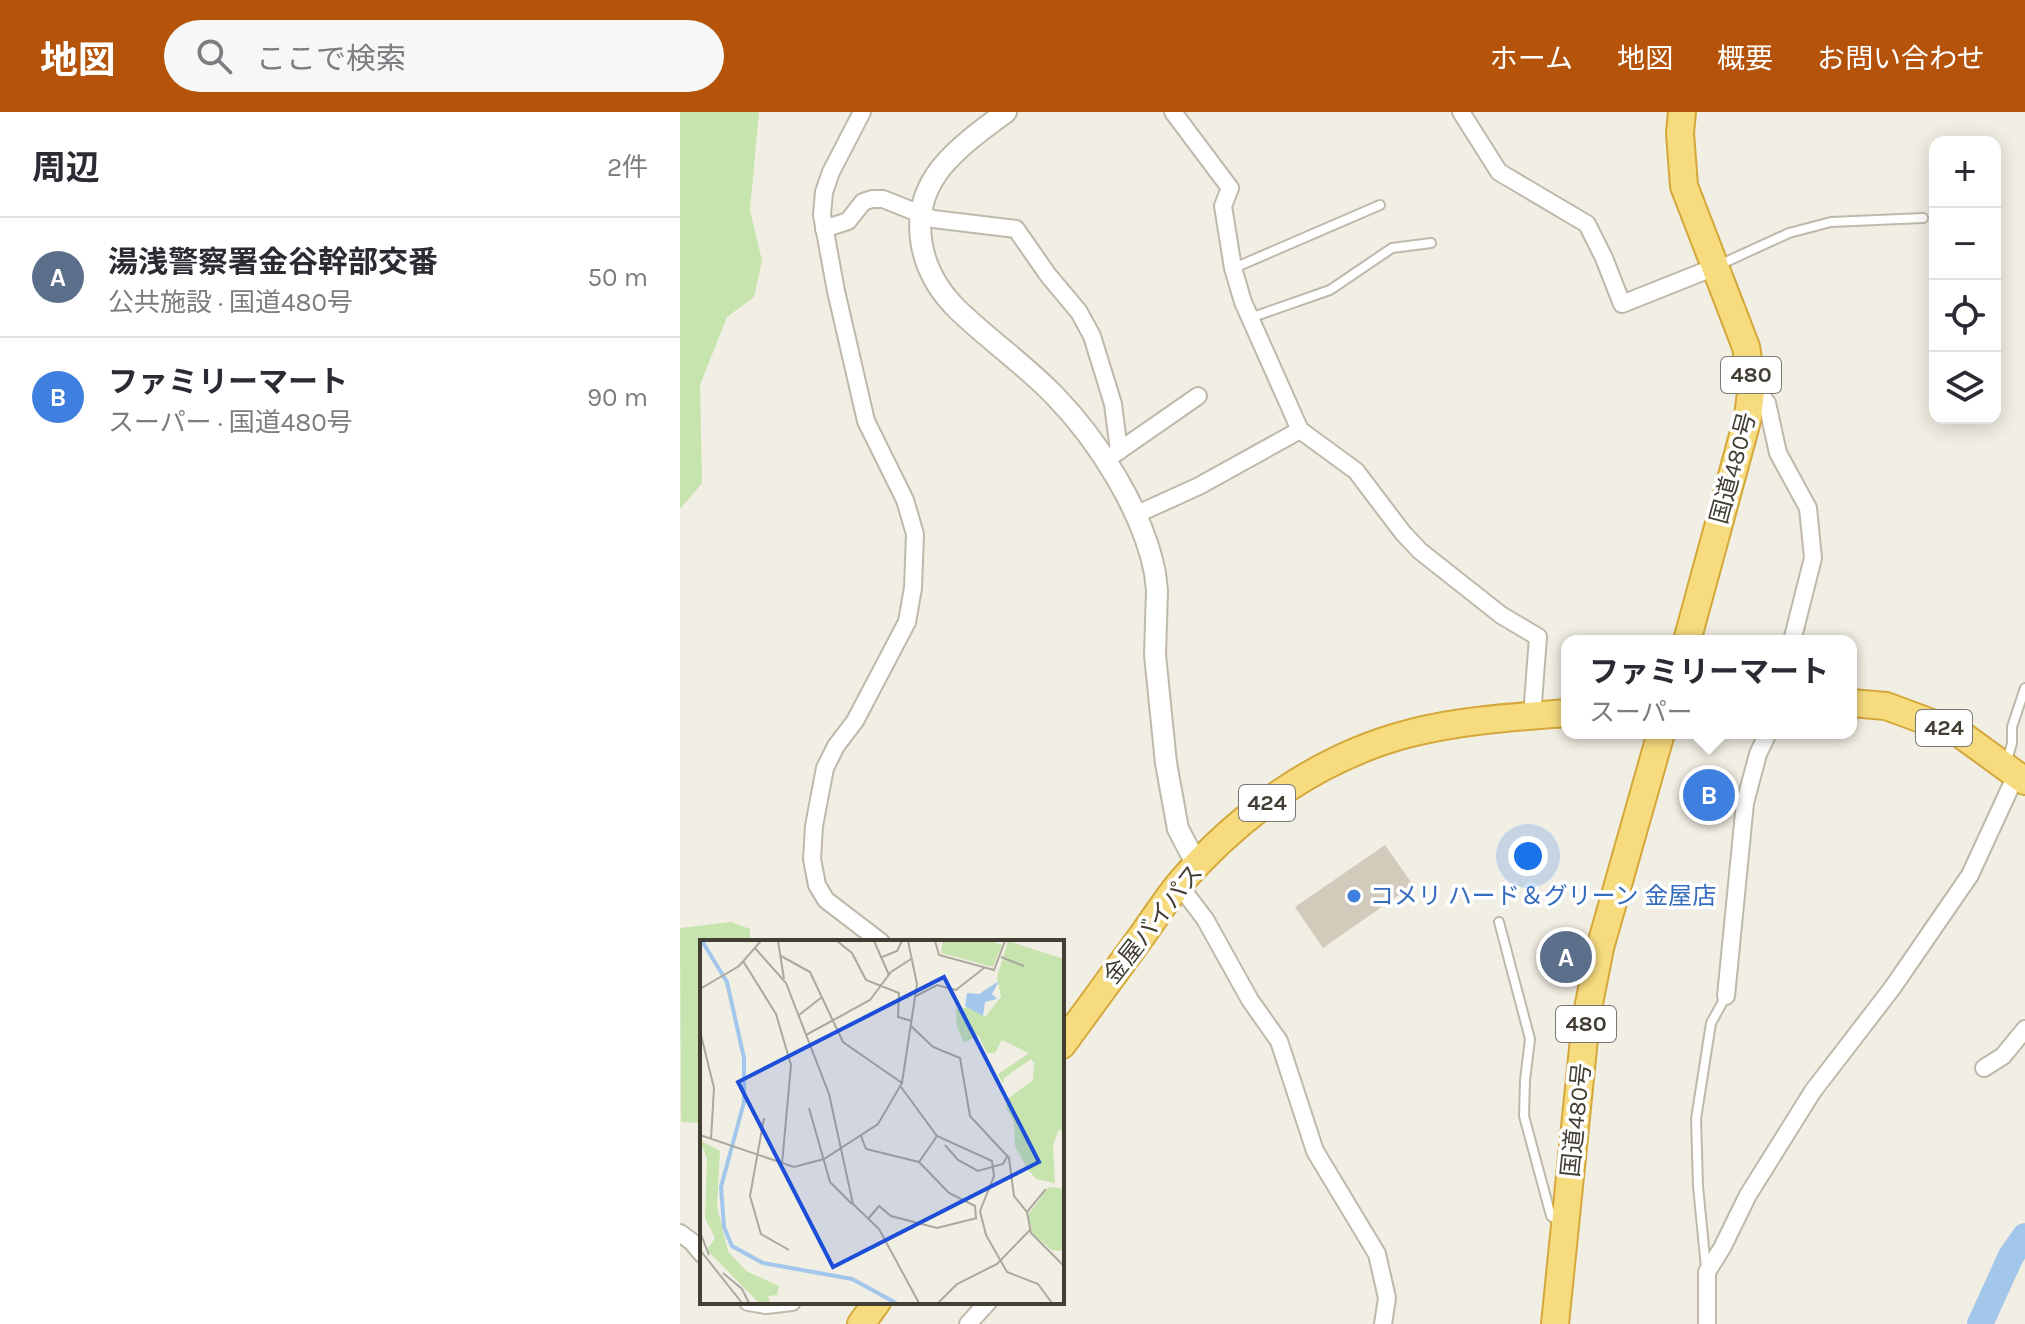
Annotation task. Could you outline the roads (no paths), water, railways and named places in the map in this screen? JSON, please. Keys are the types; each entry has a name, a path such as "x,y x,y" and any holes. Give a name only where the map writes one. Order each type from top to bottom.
{"highway":[{"name":"国道480号","path":"1682,112 1680,133 1684,186 1746,347 1752,384 1748,417 1689,635"},
{"name":"424","path":"1857,704 1886,706 1959,733 2016,773"},
{"name":"金屋バイパス","path":"1064,1042 1179,885 1197,865 1274,797 1311,773 1349,754 1410,733 1451,724 1561,714"},
{"name":"国道480号","path":"1555,1324 1586,1019 1600,948 1659,739"},
{"path":"861,1324 876,1304"}],"street":[{"path":"862,112 831,172 824,192 822,215 866,421 905,500 915,534 913,588 907,622 855,721 836,746 825,768 814,826 812,859 817,885 826,900 878,940"},
{"path":"1006,112 948,160 927,192 921,214 923,256 946,296 1057,398 1112,456 1151,553 1156,582 1158,705 1174,814 1183,841 1197,865"},
{"path":"1173,112 1230,188 1223,206 1233,268 1250,318 1300,430 1356,471 1420,551 1501,615 1538,637 1532,716"},
{"path":"1461,112 1499,172 1587,224 1622,304 1715,267"},
{"path":"824,229 848,221 863,202 872,199 883,199 921,214 962,224 1016,229 1079,312 1092,336 1113,404 1112,456"},
{"path":"1752,384 1767,403 1778,453 1808,508 1813,558 1794,635"},
{"path":"1112,456 1198,396"},
{"path":"1135,515 1199,486 1300,430"},
{"path":"1726,996 1745,803 1765,739"},
{"path":"1707,1324 1707,1272 1748,1195 1813,1091 1893,987 1970,875 2016,773"},
{"path":"1179,885 1205,919 1250,1000 1279,1041 1315,1151 1377,1254 1387,1298 1383,1324"},
{"path":"1984,1068 2003,1056 2025,1029"},
{"path":"680,1233 700,1252"},
{"path":"968,1324 986,1304"}],"lane":[{"path":"1233,268 1380,205"},
{"path":"1715,267 1789,233 1831,222 1923,218"},
{"path":"1250,318 1330,290 1392,248 1431,243"},
{"path":"2016,773 2012,727 2025,688"},
{"path":"1499,922 1530,1039 1524,1116 1551,1216 1565,1226"},
{"path":"1707,1272 1698,1186 1696,1119 1711,1023 1726,996"}],"waterway":[{"path":"1980,1324 2011,1256 2025,1236"}],"place":[{"name":"ファミリーマート","path":"1709,795"},
{"name":"コメリ ハード＆グリーン 金屋店","path":"1354,896"},
{"name":"湯浅警察署金谷幹部交番","path":"1566,957"}]}
